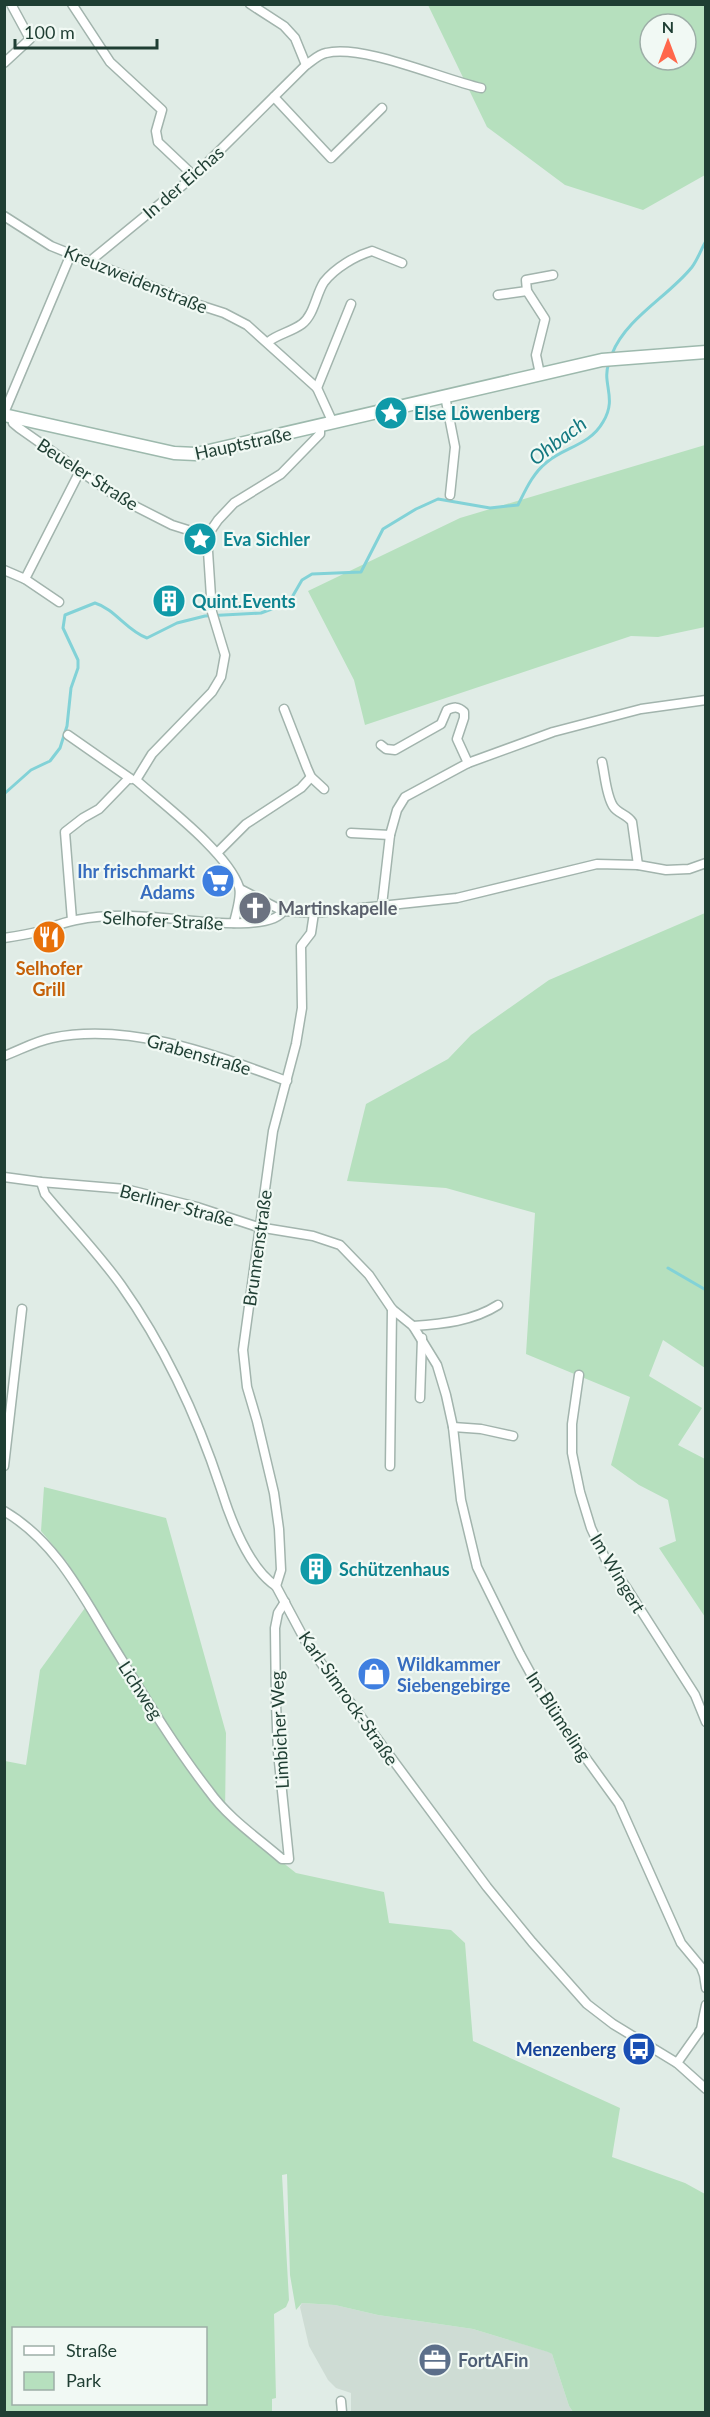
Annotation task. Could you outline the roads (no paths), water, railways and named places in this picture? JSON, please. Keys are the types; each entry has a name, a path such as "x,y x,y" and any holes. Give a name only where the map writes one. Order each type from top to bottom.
{"main road":[{"name":"Hauptstraße","path":"7,415 185,455 204,453 602,360 705,352"}],"street":[{"path":"72,4 110,62 162,110 156,131 158,142 194,176"},
{"path":"250,4 284,26 295,38 306,65"},
{"path":"4,63 30,39 14,6"},
{"name":"In der Eichas","path":"89,262 194,176 306,65 325,53 347,52 386,59 481,88"},
{"path":"274,97 331,158 382,108"},
{"name":"Kreuzweidenstraße","path":"4,216 51,246 224,313 247,325 317,388 326,424"},
{"path":"268,342 302,324 325,281 347,263 372,251 402,263"},
{"path":"7,415 71,254"},
{"path":"540,374 536,355 545,319 527,291 526,280 553,275"},
{"path":"498,295 527,291"},
{"path":"317,388 351,304"},
{"path":"445,396 455,447 450,495"},
{"name":"Beueler Straße","path":"7,415 19,428 117,497 172,525 207,536"},
{"path":"72,920 65,832 99,809 132,779 152,754 212,692 221,676 225,655 213,616 207,536 234,503 281,474 320,434 326,424"},
{"path":"25,579 80,471"},
{"path":"4,570 25,579 59,602"},
{"path":"382,906 390,835 397,810 405,797 468,763 507,748 595,720 705,700"},
{"path":"381,745 386,749 395,750 441,724 447,710 454,707 460,708 464,712 464,718 457,739 468,763"},
{"path":"284,709 311,777 324,789"},
{"path":"68,735 132,779 217,853 240,889 283,911"},
{"path":"602,762 613,806 628,815 632,822 639,865"},
{"path":"217,853 246,824 301,788 311,777"},
{"path":"351,833 390,835"},
{"name":"Selhofer Straße","path":"4,938 38,932 72,920 138,915 234,923 266,921 277,917 283,911 314,912 457,898 597,864 639,865 666,870 688,869 705,864"},
{"path":"234,923 240,889"},
{"name":"Brunnenstraße","path":"276,1586 281,1570 274,1493 247,1387 243,1350 258,1227 273,1131 297,1044 302,1008 301,946 311,933 314,912"},
{"name":"Grabenstraße","path":"4,1056 51,1038 98,1035 134,1036 174,1044 287,1081"},
{"name":"Berliner Straße","path":"4,1177 125,1189 196,1207 258,1227 313,1236 340,1245 369,1275 392,1309 413,1326"},
{"name":"Karl-Simrock-Straße","path":"39,1182 45,1194 120,1283 150,1328 194,1413 238,1532 257,1568 268,1581 276,1586 310,1648 461,1853 532,1942 587,2004 613,2024 677,2063 705,2089"},
{"path":"413,1326 464,1320 485,1314 498,1305"},
{"path":"4,1466 22,1309"},
{"path":"390,1466 392,1309"},
{"name":"Im Blümeling","path":"413,1326 437,1365 453,1427 461,1500 477,1567 549,1707 619,1804 681,1943 701,1967 705,1988"},
{"path":"420,1398 422,1338"},
{"name":"Im Wingert","path":"579,1375 572,1424 572,1452 580,1492 591,1528 606,1560 626,1587 695,1695 705,1722"},
{"path":"453,1427 481,1429 513,1436"},
{"name":"Lichweg","path":"4,1511 22,1521 45,1542 64,1566 144,1696 210,1793 230,1814 282,1859 289,1859"},
{"name":"Limbicher Weg","path":"285,1602 278,1613 275,1628 276,1703 278,1752 289,1859"},
{"path":"701,1967 705,1957"},
{"path":"677,2063 701,2029 705,2005"},
{"path":"341,2401 342,2412"}],"waterway":[{"name":"Ohbach","path":"612,354 627,329 637,318 683,278 696,261 706,241"},
{"name":"Ohbach","path":"4,794 31,770 50,761 60,748 67,726 71,688 78,668 78,660 63,628 65,615 95,603 109,610 133,630 147,638 177,623 205,616 261,613 285,604 291,599 302,580 312,574 361,572 383,529 438,499 490,508 518,505 530,482 542,466 598,430 609,405 607,377 609,363"},
{"path":"668,1268 706,1290"}],"place":[{"name":"Else Löwenberg","path":"391,413"},
{"name":"Eva Sichler","path":"200,539"},
{"name":"Quint.Events","path":"169,601"},
{"name":"Ihr frischmarkt Adams","path":"218,881"},
{"name":"Martinskapelle","path":"255,908"},
{"name":"Selhofer Grill","path":"49,937"},
{"name":"Schützenhaus","path":"316,1569"},
{"name":"Wildkammer Siebengebirge","path":"374,1674"},
{"name":"Menzenberg","path":"639,2049"},
{"name":"FortAFin","path":"435,2360"}]}
